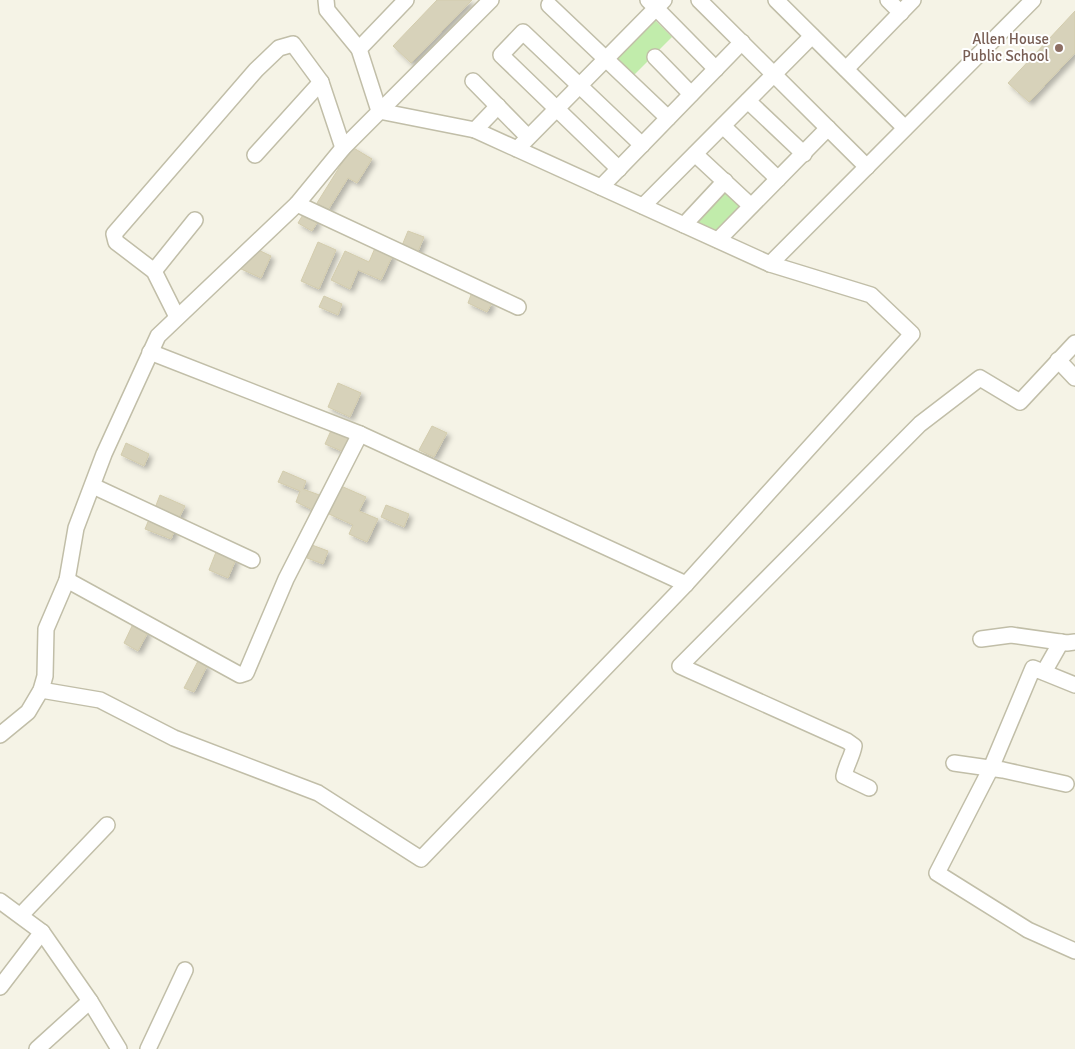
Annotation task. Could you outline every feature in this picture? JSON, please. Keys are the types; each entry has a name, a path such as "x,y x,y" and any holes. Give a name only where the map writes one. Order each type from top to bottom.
{"street":[{"path":"326,0 327,10 359,49 379,111"},
{"path":"359,49 406,0"},
{"path":"0,735 28,712 41,690 44,676 46,629 67,580 76,528 104,454 158,336 297,204 343,148 492,0"},
{"path":"699,0 867,167"},
{"path":"776,0 905,128"},
{"path":"888,0 901,13"},
{"path":"846,69 913,0"},
{"path":"770,264 1033,0"},
{"path":"517,148 606,59 656,3 716,68"},
{"path":"549,5 668,118"},
{"path":"619,169 501,55 523,32 642,145"},
{"path":"643,206 812,36"},
{"path":"601,187 742,42"},
{"path":"177,317 154,271 116,242 114,234 256,70 279,48 293,44 321,82 343,148"},
{"path":"655,57 691,94"},
{"path":"474,80 528,137"},
{"path":"255,155 321,82"},
{"path":"748,100 804,154"},
{"path":"475,130 498,106"},
{"path":"41,690 100,700 174,738 318,794 421,859 686,584 912,334 872,295 770,264 475,130 379,111"},
{"path":"723,126 778,179"},
{"path":"718,240 828,128"},
{"path":"695,154 752,206"},
{"path":"684,225 725,181"},
{"path":"297,204 518,307"},
{"path":"154,271 195,220"},
{"path":"869,788 844,776 846,764 853,753 854,746 847,741 680,666 920,424 980,378 1020,402 1075,342"},
{"path":"150,352 360,434 686,584"},
{"path":"1058,360 1075,378"},
{"path":"67,580 240,675 246,673 286,579 360,434"},
{"path":"93,486 252,560"},
{"path":"981,639 1011,635 1068,642"},
{"path":"1044,672 1068,642"},
{"path":"1075,686 1033,668 991,768 937,873 1028,930 1075,951"},
{"path":"954,763 991,768 1066,784"},
{"path":"22,915 107,825"},
{"path":"0,901 22,915 42,932 90,1001 118,1049"},
{"path":"0,987 42,932"},
{"path":"148,1049 185,970"},
{"path":"37,1049 90,1001"}],"green space":[{"path":"655,20 672,37 631,78 614,61"},
{"path":"724,189 746,208 718,234 693,220"}],"building":[{"path":"437,0 472,0 411,63 393,46"},
{"path":"1075,11 1075,53 1029,102 1008,83"},
{"path":"352,147 372,159 357,183 348,178 328,210 317,203"},
{"path":"304,213 318,221 312,231 298,223"},
{"path":"408,231 424,237 417,254 401,248"},
{"path":"318,242 336,250 319,289 301,281"},
{"path":"252,247 271,256 261,278 241,269"},
{"path":"375,248 393,255 381,280 358,270 350,289 331,280 345,251 369,262"},
{"path":"472,292 492,303 487,312 468,303"},
{"path":"324,296 342,304 338,315 319,307"},
{"path":"338,383 361,393 350,417 328,407"},
{"path":"333,426 354,434 346,453 325,444"},
{"path":"432,426 447,433 434,457 419,450"},
{"path":"126,443 149,454 144,466 121,455"},
{"path":"283,471 306,481 303,489 322,496 315,511 296,502 300,491 278,482"},
{"path":"341,486 366,497 359,511 378,519 367,542 349,534 353,525 329,514"},
{"path":"160,495 185,506 179,518 155,508"},
{"path":"386,505 409,514 404,527 381,517"},
{"path":"150,517 176,527 171,539 145,529"},
{"path":"312,545 328,551 323,564 307,558"},
{"path":"216,552 236,559 228,578 209,570"},
{"path":"133,624 148,632 138,651 124,643"},
{"path":"198,661 207,666 194,692 184,688"}],"place":[{"name":"Allen House Public School","path":"1059,48"}]}
